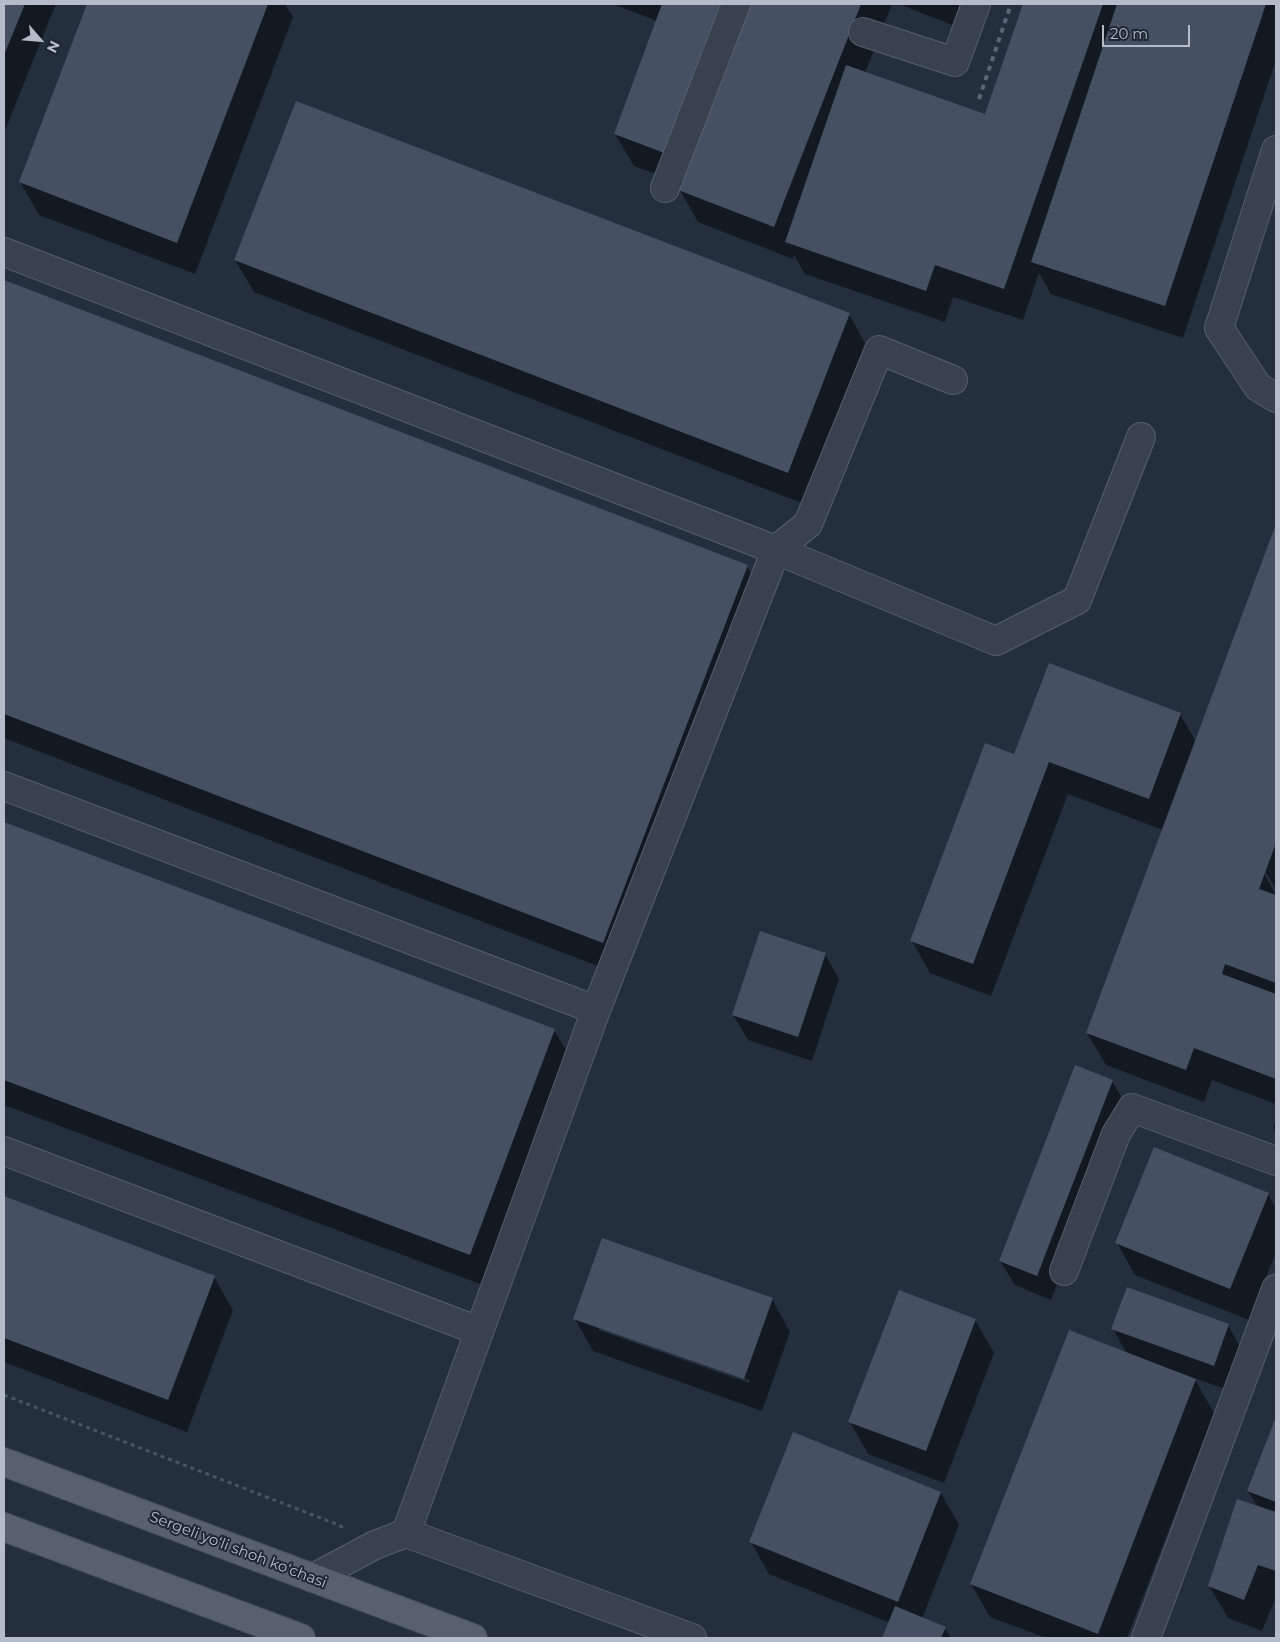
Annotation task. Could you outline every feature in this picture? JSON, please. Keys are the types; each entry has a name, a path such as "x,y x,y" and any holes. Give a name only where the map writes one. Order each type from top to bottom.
{"main road":[{"name":"Sergeli yo‘li shoh ko‘chasi","path":"4,1462 473,1638"},
{"path":"4,1527 301,1638"}],"lane":[{"path":"665,188 736,4"},
{"path":"863,32 955,62 976,4"},
{"path":"1276,150 1219,328 1258,387 1276,398"},
{"path":"4,252 776,550 996,641 1076,600 1141,437"},
{"path":"406,1533 596,1010 776,550 808,524 878,350 953,380"},
{"path":"4,786 596,1010"},
{"path":"1064,1271 1116,1134 1132,1108 1276,1161"},
{"path":"4,1151 479,1331"},
{"path":"1146,1638 1276,1289"},
{"path":"313,1578 375,1546 406,1533 692,1638"}],"path":[{"path":"4,1395 336,1524 375,1546"}],"building":[{"path":"4,4 25,4 4,55"},
{"path":"87,4 268,4 177,243 19,182"},
{"path":"662,4 723,4 667,154 614,134"},
{"path":"750,4 861,4 774,227 678,190"},
{"path":"1023,4 1103,4 1004,289 935,265 926,291 785,242 846,65 985,114"},
{"path":"1117,4 1266,4 1165,306 1031,262"},
{"path":"296,101 850,313 788,473 234,260"},
{"path":"4,280 748,565 603,943 4,714"},
{"path":"1276,524 1276,843 1259,889 1276,895 1276,983 1225,964 1222,974 1276,994 1276,1079 1194,1048 1186,1070 1086,1033"},
{"path":"1049,663 1181,713 1149,799 1049,762 973,964 910,941 985,743 1014,754"},
{"path":"4,822 555,1029 470,1255 4,1080"},
{"path":"760,931 826,953 798,1037 732,1015"},
{"path":"1075,1065 1113,1080 1037,1276 999,1261"},
{"path":"1154,1147 1269,1193 1230,1289 1115,1243"},
{"path":"4,1196 215,1276 168,1400 4,1338"},
{"path":"602,1238 773,1298 744,1379 573,1319"},
{"path":"1127,1287 1229,1324 1214,1366 1111,1329"},
{"path":"899,1290 976,1319 926,1451 848,1422"},
{"path":"1069,1330 1196,1379 1098,1634 970,1584"},
{"path":"1276,1417 1276,1502 1247,1491"},
{"path":"793,1432 941,1492 898,1602 749,1542"},
{"path":"1237,1499 1276,1512 1276,1571 1258,1565 1244,1600 1208,1586"},
{"path":"895,1606 946,1627 941,1638 882,1638"}],"railway":[{"path":"979,99 1011,4"}]}
